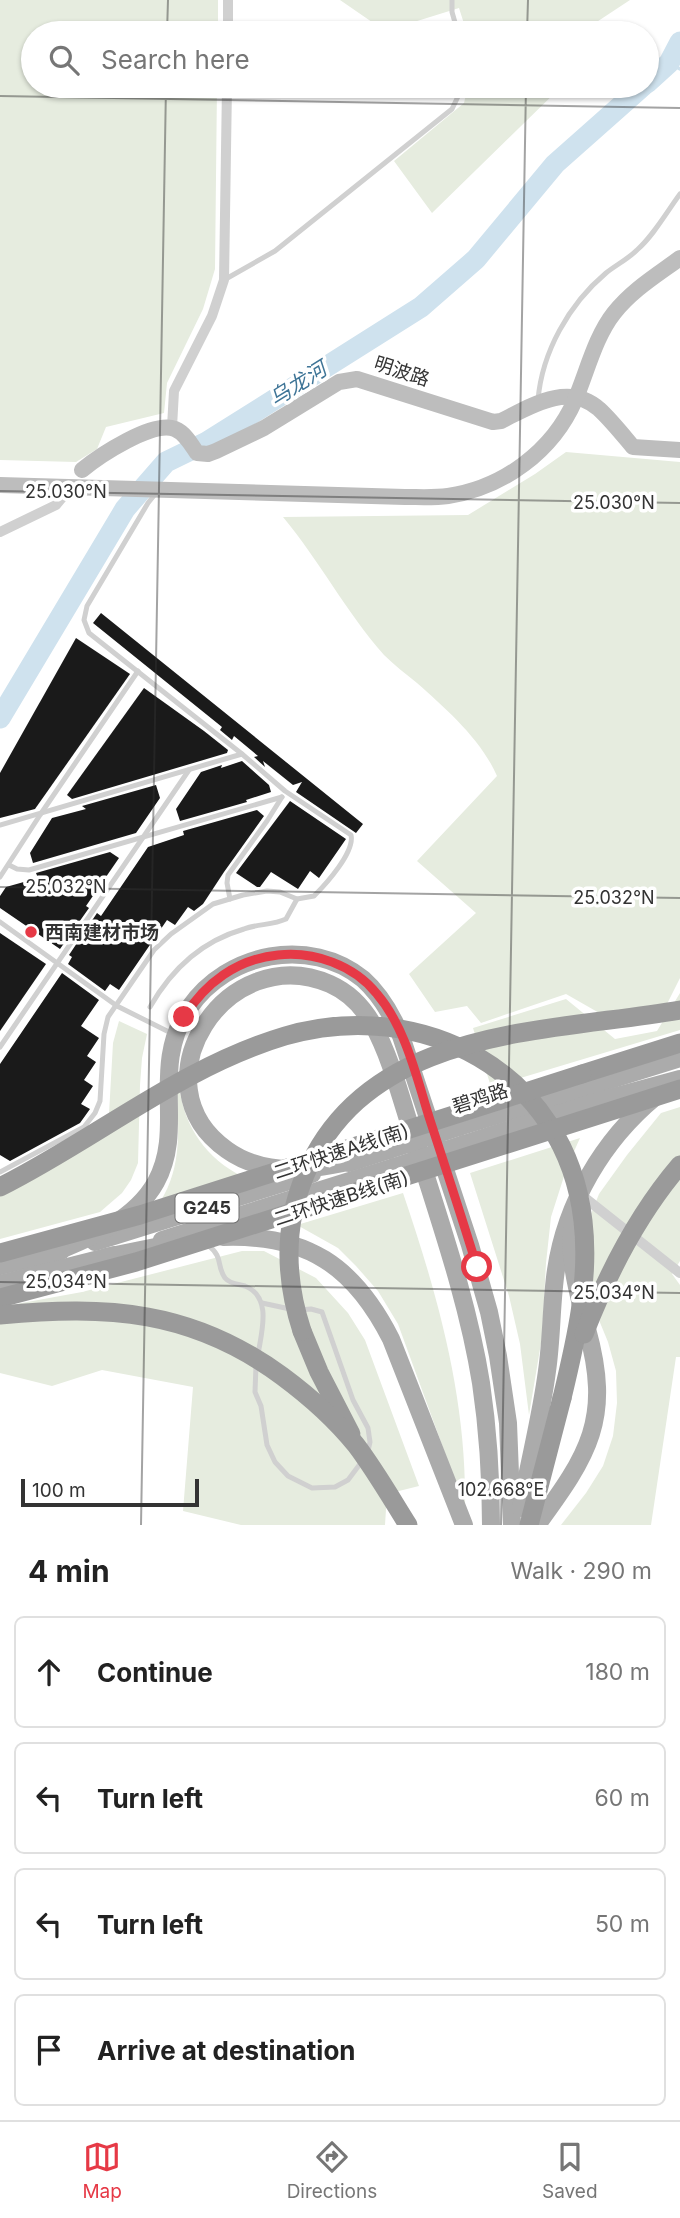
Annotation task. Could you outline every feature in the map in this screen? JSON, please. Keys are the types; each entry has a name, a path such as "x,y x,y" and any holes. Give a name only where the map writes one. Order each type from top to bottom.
{"highway":[{"path":"408,1525 332,1399 307,1345 294,1304 289,1279 289,1242 295,1204 308,1167 329,1132 353,1105 383,1081 442,1052 520,1033 680,1010"},
{"path":"0,1187 46,1163 197,1073 243,1051 309,1030 356,1025 401,1028 441,1039 494,1066 523,1091 547,1121 571,1170 583,1219 585,1269 577,1331 529,1525"},
{"name":"二环快速A线(南)","path":"0,1253 140,1215 680,1042"},
{"name":"二环快速B线(南)","path":"0,1298 145,1260 680,1089"},
{"path":"562,1398 584,1333 609,1277 644,1214 680,1165"},
{"path":"0,1315 65,1310 118,1312 169,1320 202,1331 248,1353 289,1381 334,1420 363,1454"}],"main road":[{"path":"52,1254 120,1219 147,1196 155,1184 165,1160 167,1147 168,1067 175,1035 191,1005 209,985 243,963 270,955 299,954 340,965 361,978 385,1004 397,1025 470,1245 489,1312 502,1379 515,1525"},
{"path":"360,1159 321,1168 270,1167 242,1159 209,1134 196,1112 189,1070 197,1037 208,1018 223,1001 262,979 297,975 340,989 361,1008 372,1024 405,1111 468,1317 486,1425 491,1525"},
{"name":"碧鸡路","path":"106,1257 462,1136 680,1058"},
{"path":"515,1525 547,1373 558,1257 563,1236 578,1198 601,1158 623,1128 655,1097 680,1080"},
{"name":"碧鸡路","path":"462,1136 680,1080"},
{"name":"碧鸡路","path":"52,1254 360,1159 392,1158"},
{"path":"537,1525 576,1467 597,1414 597,1371 573,1261 572,1236 578,1198"},
{"path":"106,1257 200,1239 254,1238 295,1246 332,1264 349,1277 378,1314 391,1339 464,1525"},
{"name":"G245","path":"0,1266 52,1254"},
{"name":"G245","path":"0,1284 106,1257"}],"street":[{"path":"228,0 228,21"},
{"path":"82,470 101,454 152,430 177,430 174,391 212,316 224,280 227,98"},
{"path":"0,485 405,497 448,496 469,491 502,477 533,458 555,434 576,398 601,334 614,314 629,297 680,258"},
{"name":"明波路","path":"177,430 197,453 216,452 264,428 340,382 357,379 493,422 558,397 576,398"},
{"path":"576,398 598,409 633,447 680,450"},
{"path":"0,532 56,505 70,488"},
{"path":"578,1198 680,1273"}],"lane":[{"path":"452,0 455,21"},
{"path":"224,280 275,251 452,109 457,98"},
{"path":"538,403 540,383 554,338 590,290 650,237 680,194"},
{"path":"0,1172 84,1127 95,1113 100,1101 106,1024 154,950 171,934 213,904 230,899 267,891 280,892 297,899 314,896 353,842 351,835 284,794 242,754 89,632 83,620 87,606 157,490"},
{"path":"0,877 138,671"},
{"path":"0,825 242,754"},
{"path":"0,1047 189,770"},
{"path":"9,865 29,870 142,839 284,794"},
{"path":"230,899 227,883 229,874 284,794"},
{"path":"150,1007 176,971 198,951 239,930 286,919 297,899"},
{"path":"0,922 117,1006 175,1035"},
{"path":"200,1239 218,1253 226,1279 248,1287 262,1303 264,1315 254,1381 267,1445 281,1470 296,1482 312,1488 335,1487 357,1471 368,1452 370,1435 353,1400 322,1312 311,1309 293,1310 262,1303"}],"shaded area":[{"path":"0,0 218,0 218,21 21,21 21,98 217,98 215,269 203,309 167,383 164,413 106,427 97,449 76,462 0,460"},
{"path":"340,0 630,0 598,21 463,21 459,8 417,21 370,21"},
{"path":"465,98 550,98 432,213 394,161 464,103"},
{"path":"566,452 680,462 680,978 667,1004 601,1014 566,994 481,1023 467,1006 435,1012 409,974 476,913 417,861 497,776 482,750 462,725 388,659 370,638 283,517 468,515"},
{"path":"680,993 680,1030 491,1087 473,1028 566,999 615,1039 657,1031"},
{"path":"119,1021 147,1034 140,1085 138,1163 131,1180 122,1193 100,1212 0,1239 0,1177 41,1157 109,1114 113,1043"},
{"path":"177,1087 186,1116 199,1140 218,1161 243,1177 160,1202 176,1161"},
{"path":"680,1107 680,1261 672,1274 680,1285 680,1357 676,1357 651,1525 561,1525 603,1466 613,1436 617,1403 616,1371 608,1342 587,1291 587,1224 599,1194 627,1155 661,1113"},
{"path":"580,1138 567,1167 551,1217 542,1337 529,1415 520,1344 509,1296 470,1173"},
{"path":"403,1193 428,1270 448,1348 461,1427 465,1508 398,1324 378,1291 338,1248 297,1225"},
{"path":"242,1251 264,1251 316,1278 348,1313 365,1340 419,1486 387,1494 385,1525 241,1525 183,1511 193,1387 102,1370 52,1386 0,1373 0,1307 82,1292"}],"building":[{"path":"101,613 363,824 356,833 296,792 302,782 293,785 263,761 265,767 254,757 258,756 234,736 232,740 220,730 222,727 93,623"},
{"path":"76,638 130,674 35,809 0,818 0,773"},
{"path":"144,688 204,731 228,750 227,753 72,799 67,795"},
{"path":"242,761 269,785 271,792 246,800 247,802 180,821 176,809 201,772"},
{"path":"156,785 160,798 136,833 33,863 30,853 52,818 86,809 82,806"},
{"path":"290,801 346,839 319,878 310,871 298,889 271,872 260,887 257,887 236,873"},
{"path":"257,810 264,816 203,904 194,911 188,907 175,925 167,920 119,990 110,984 105,991 68,964 72,957 69,955 97,913 101,916 148,847 184,835 183,831"},
{"path":"110,852 119,858 60,949 0,908 0,896 6,887 38,878 36,873"},
{"path":"0,933 46,964 0,1031"},
{"path":"62,973 99,1000 81,1026 99,1038 87,1056 96,1062 84,1080 93,1086 81,1104 90,1109 80,1123 10,1161 0,1155 0,1064"}],"waterway":[{"name":"乌龙河","path":"659,72 669,63 680,42"},
{"path":"669,63 680,69"},
{"name":"乌龙河","path":"0,718 125,509 166,462 207,442 421,307 476,259 555,164 629,98"}],"place":[{"name":"西南建材市场","path":"31,932"}],"route":[{"path":"184,1017 199,995 220,976 256,958 299,954 340,965 361,978 378,994 397,1025 477,1267"}]}
